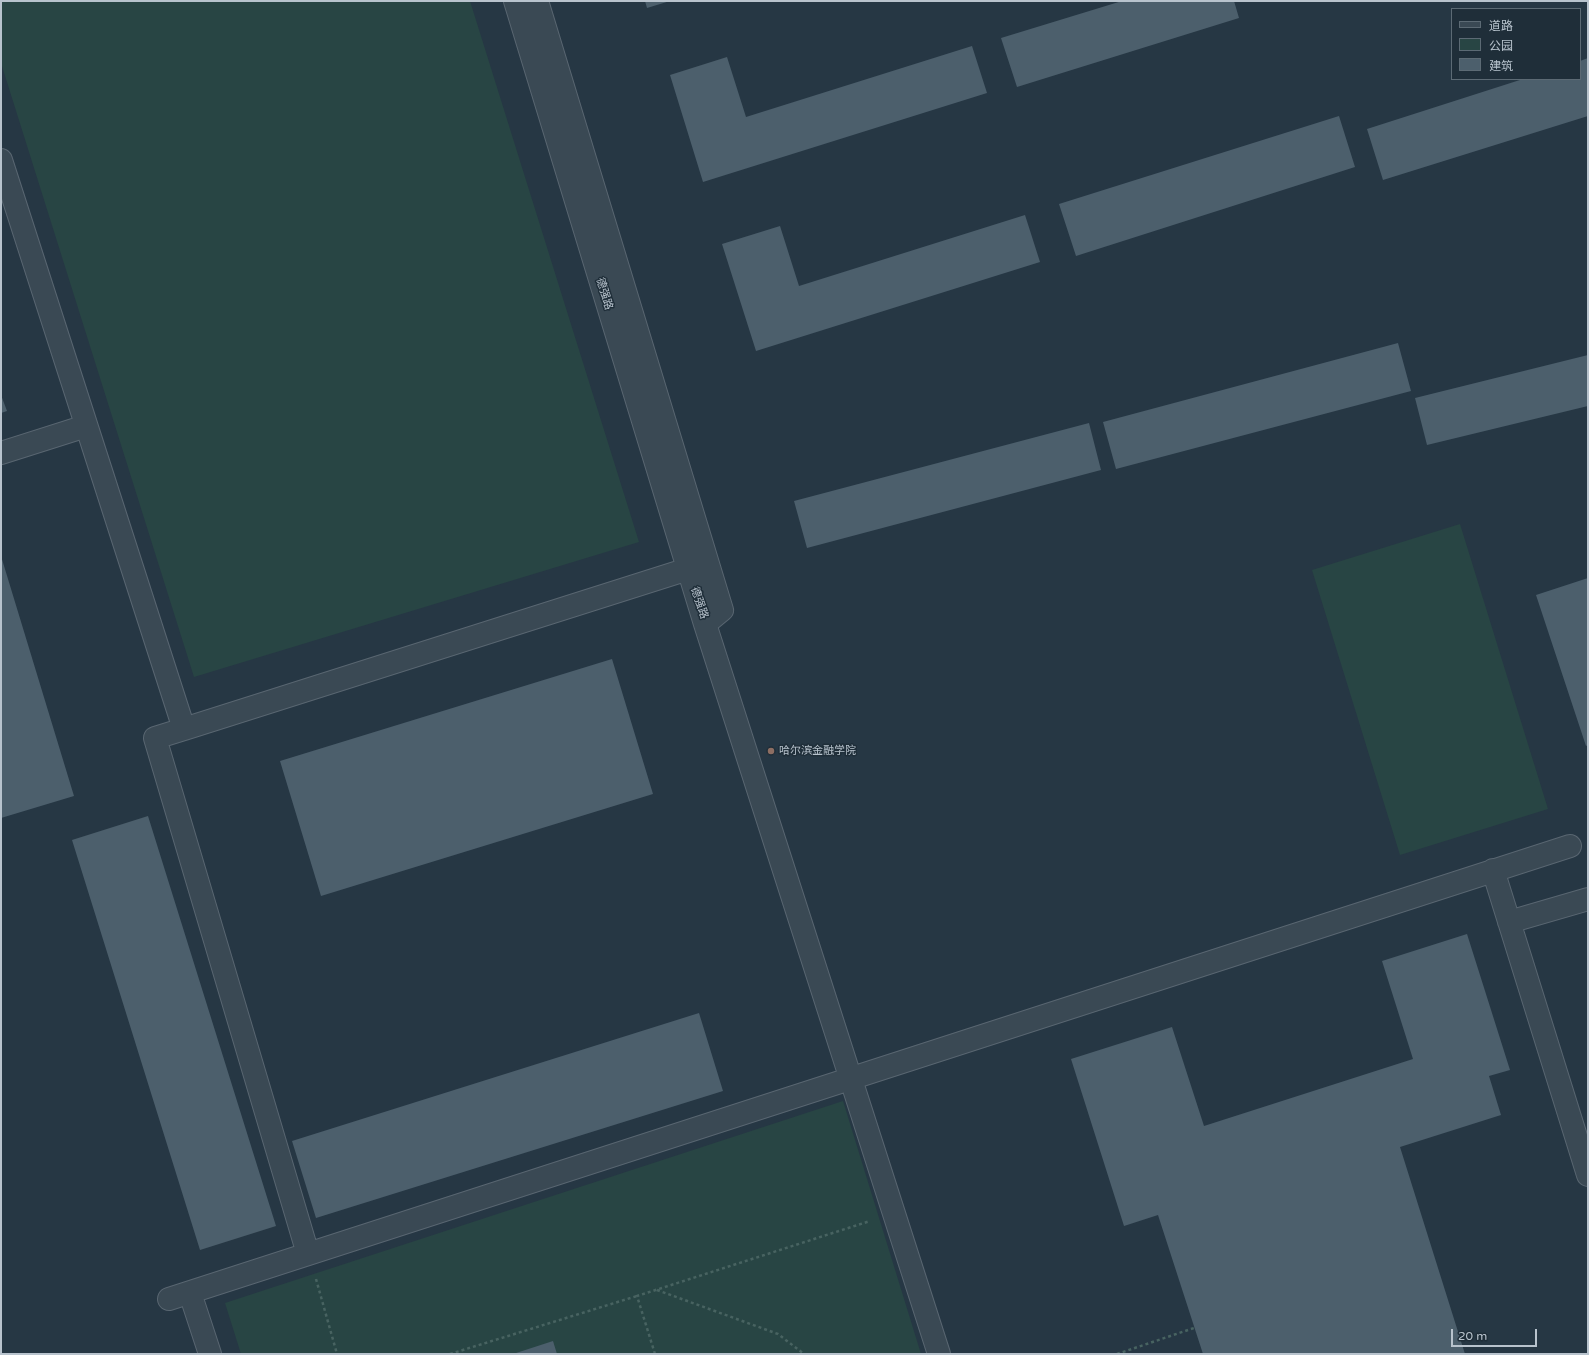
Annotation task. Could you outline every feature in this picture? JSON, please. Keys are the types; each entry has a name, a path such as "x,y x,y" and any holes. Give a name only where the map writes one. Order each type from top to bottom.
{"street":[{"name":"德强路","path":"515,1 704,624 722,610 537,1"},
{"path":"1,160 184,729"},
{"path":"1,453 86,426"},
{"path":"308,1254 155,738 688,569"},
{"path":"704,624 939,1354"},
{"path":"169,1299 1570,846"},
{"path":"1493,870 1588,1175"},
{"path":"1509,922 1588,899"},
{"path":"190,1293 210,1354"}],"path":[{"path":"450,1354 894,1214"},
{"path":"308,1254 337,1354"},
{"path":"656,1290 778,1334 804,1354"},
{"path":"637,1296 655,1354"},
{"path":"1117,1354 1194,1328"}],"green space":[{"path":"1,1 470,1 639,542 194,677 1,63"},
{"path":"1460,524 1548,809 1400,855 1312,570"},
{"path":"843,1101 921,1354 241,1354 225,1303"}],"building":[{"path":"645,1 670,1 647,8"},
{"path":"1122,1 1234,1 1239,18 1017,87 1001,38"},
{"path":"972,46 987,93 703,182 670,75 727,57 746,117"},
{"path":"1588,58 1588,116 1383,180 1367,129 1520,80 1581,80 1581,61"},
{"path":"1339,116 1355,167 1076,256 1059,204"},
{"path":"1025,215 1040,262 756,351 722,244 780,226 799,286"},
{"path":"1398,343 1411,391 1116,469 1103,422"},
{"path":"1588,355 1588,406 1427,445 1415,398"},
{"path":"1,395 7,411 1,413"},
{"path":"1089,423 1101,470 807,548 794,501"},
{"path":"1,556 74,796 1,818"},
{"path":"1588,578 1588,745 1586,746 1536,595"},
{"path":"612,659 653,794 321,896 280,761"},
{"path":"148,816 276,1226 200,1250 72,840"},
{"path":"1467,934 1510,1070 1489,1076 1501,1115 1400,1147 1465,1354 1203,1354 1158,1215 1124,1226 1071,1059 1172,1027 1204,1126 1413,1059 1382,961"},
{"path":"699,1013 723,1091 316,1218 292,1141"},
{"path":"553,1341 557,1354 513,1354"}],"place":[{"name":"哈尔滨金融学院","path":"771,751"}]}
